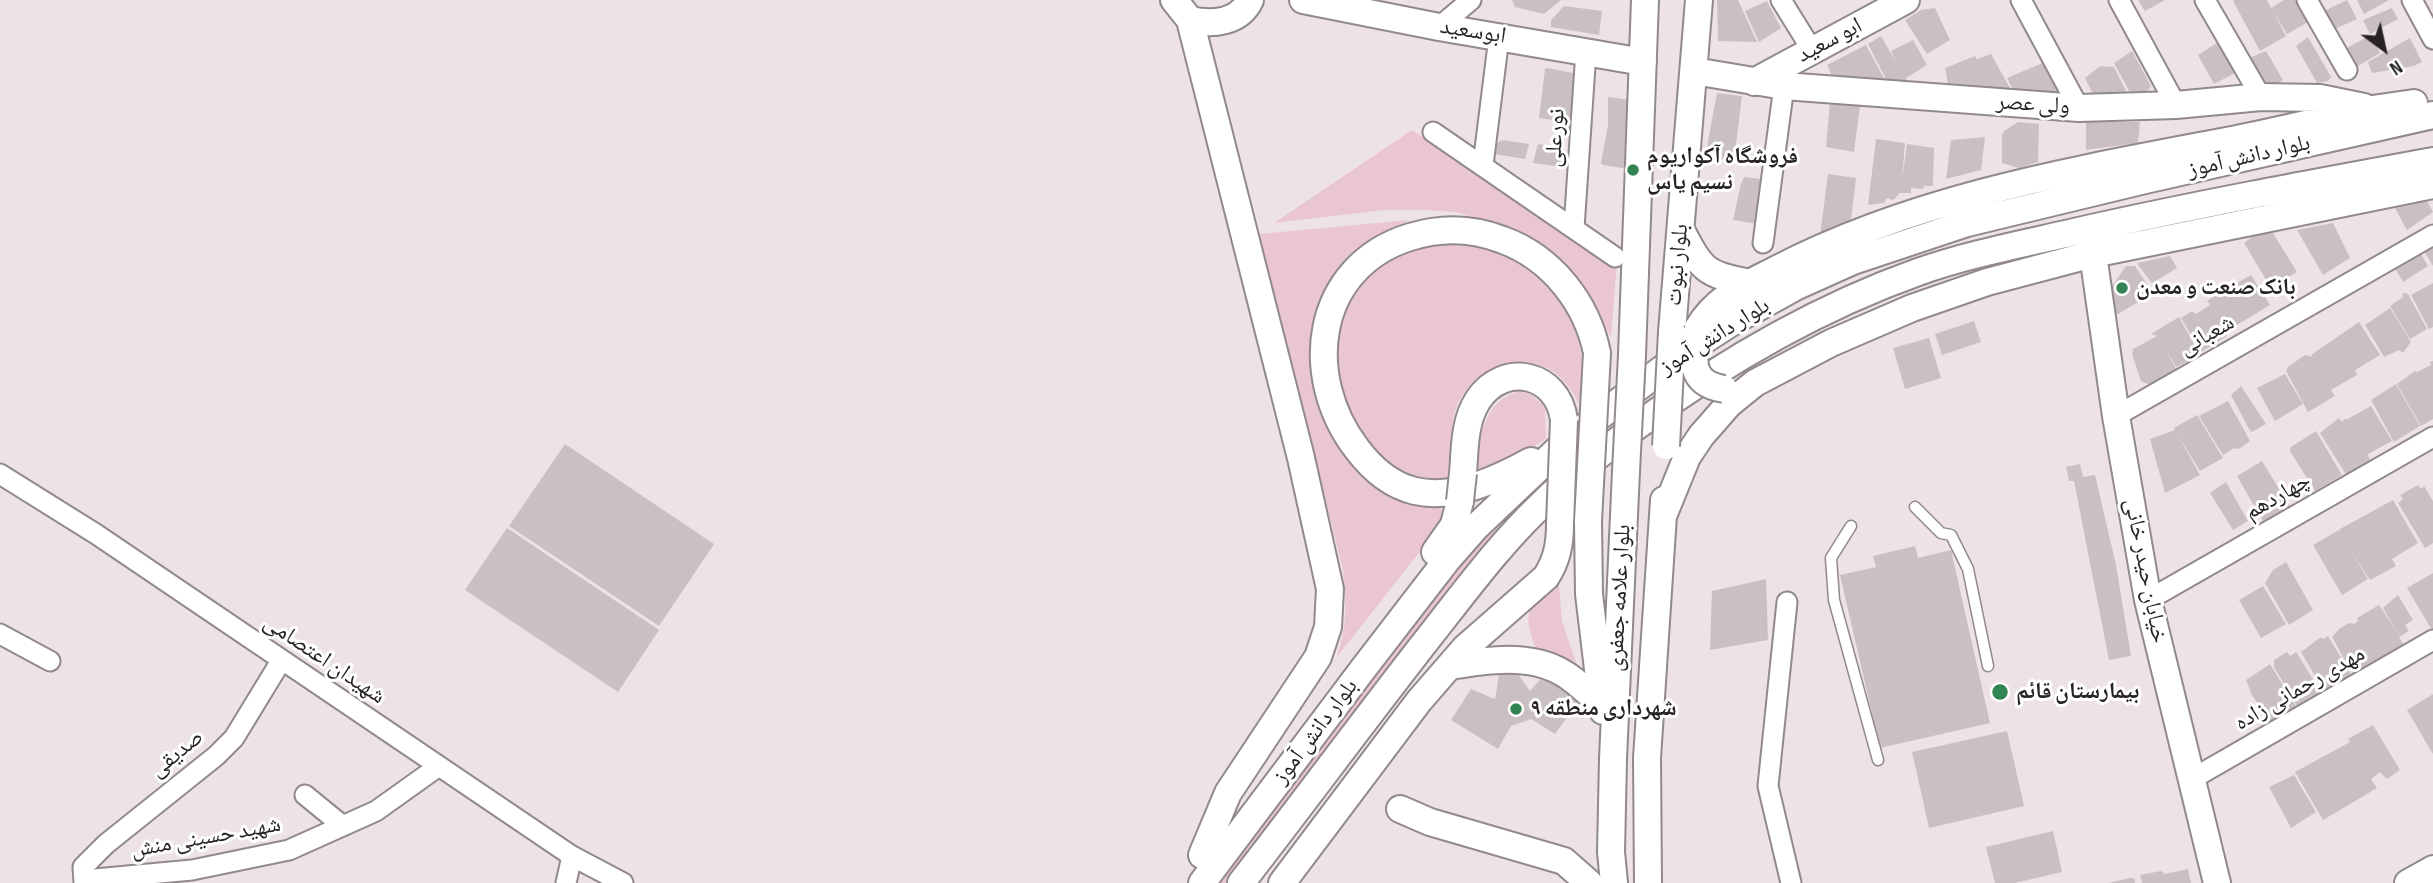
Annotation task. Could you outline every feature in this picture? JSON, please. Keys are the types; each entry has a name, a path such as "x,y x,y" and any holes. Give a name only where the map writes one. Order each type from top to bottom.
{"main road":[{"path":"1182,10 1206,24 1223,22 1236,16 1250,0"},
{"name":"بلوار نبوت","path":"1632,355 1646,0"},
{"name":"بلوار نبوت","path":"1666,446 1685,330 1681,230 1699,0"},
{"name":"ابوسعید","path":"1317,1 1439,27 1643,62"},
{"name":"ابو سعید","path":"1754,82 1888,4"},
{"path":"1182,10 1301,458 1330,589 1328,627 1318,657 1228,793 1202,855"},
{"name":"ولی عصر","path":"1694,71 1784,86 2079,108 2176,105 2261,97 2319,98 2372,109"},
{"path":"1755,383 1724,389 1709,387 1697,375 1685,330 1715,305 1750,283 1849,235 1938,204 2053,175 2372,109 2433,101"},
{"name":"بلوار دانش آموز","path":"1202,883 1447,560 1566,430 1737,320 1796,287 1853,261 1967,223 2433,115"},
{"name":"بلوار دانش آموز","path":"1241,883 1426,640 1492,558 1542,503 1684,392 1759,345 1869,291 1921,271 1978,254 2167,211 2433,161"},
{"path":"1663,516 1678,474 1700,436 1728,404 1755,383 1831,343 1912,308 1987,282 2093,254 2433,185"},
{"path":"1566,430 1529,462 1478,485 1433,493 1395,484 1367,463 1348,438 1335,414 1326,383 1322,355 1326,322 1347,281 1379,251 1401,240 1428,231 1455,229 1485,232 1518,246 1559,279 1586,315 1597,353 1588,521 1589,594 1601,704 1613,759"},
{"path":"1681,230 1697,261 1707,270 1722,277 1750,283"},
{"name":"خیابان حیدر خانی","path":"2093,254 2116,416 2148,600 2217,883"},
{"name":"بلوار علامه جعفری","path":"1614,883 1611,852 1613,759 1632,355"},
{"path":"1182,883 1454,525 1460,501 1469,416 1479,399 1492,386 1514,377 1534,379 1550,389 1556,397 1562,408 1566,430 1560,543 1554,564 1546,577 1465,648 1419,701 1282,883"},
{"name":"بلوار علامه جعفری","path":"1648,883 1647,758 1666,446"},
{"path":"1450,666 1490,660 1531,662 1562,673 1601,704"},
{"path":"1400,809 1430,822 1564,861 1589,883"},
{"path":"2408,883 2433,869"}],"street":[{"path":"1439,27 1471,0"},
{"path":"1781,0 1812,50"},
{"path":"2021,0 2079,108"},
{"path":"2119,0 2176,105"},
{"path":"2205,0 2261,97"},
{"path":"2307,0 2347,70"},
{"path":"2412,0 2433,39"},
{"path":"1483,165 1499,37"},
{"name":"نورعلی","path":"1574,228 1586,51"},
{"path":"1763,243 1784,86"},
{"path":"1433,132 1615,257"},
{"name":"شعبانی","path":"2116,416 2433,236"},
{"name":"چهاردهم","path":"2148,600 2433,437"},
{"name":"شهیدان اعتصامی","path":"0,474 96,534 572,856 623,883"},
{"path":"1787,601 1768,786 1791,883"},
{"path":"0,634 50,661"},
{"name":"مهدی رحمانی زاده","path":"2192,779 2433,640"},
{"name":"صدیقی","path":"83,877 106,844 216,756 234,738 281,661"},
{"name":"شهید حسینی منش","path":"83,877 192,870 289,850 376,811 439,766"},
{"path":"305,795 343,826"},
{"path":"566,883 572,856"}],"lane":[{"path":"1915,507 1941,533 1951,536 1968,569 1988,666"},
{"path":"1851,526 1830,558 1834,600 1878,760"}],"shaded area":[{"path":"1412,130 1617,263 1611,337 1594,308 1489,222 1456,212 1384,210 1274,223"},
{"path":"1409,220 1353,256 1327,287 1316,311 1310,338 1311,367 1316,395 1326,423 1340,449 1357,471 1384,492 1439,505 1443,513 1441,525 1337,657 1345,614 1343,570 1259,234"},
{"path":"1442,242 1484,245 1506,252 1547,280 1570,313 1584,370 1579,404 1564,381 1555,373 1534,364 1509,365 1479,378 1459,401 1452,429 1447,482 1437,482 1406,476 1391,467 1377,453 1354,417 1345,396 1339,376 1336,339 1351,298 1360,283 1374,269 1401,254"},
{"path":"1520,391 1532,395 1545,407 1546,439 1526,451 1474,472 1481,435 1490,412 1507,396"},
{"path":"1530,490 1535,499 1500,534 1422,623 1291,804 1230,883 1219,883 1367,680 1445,582"},
{"path":"1558,573 1562,621 1578,668 1537,652 1529,626 1530,609 1534,601"}],"building":[{"path":"1512,0 1561,0 1544,14 1515,7"},
{"path":"1717,0 1738,0 1757,42 1718,41"},
{"path":"2138,0 2165,0 2145,11"},
{"path":"2267,0 2271,8 2284,0 2299,0 2310,21 2287,34 2273,11 2286,36 2260,51 2233,1"},
{"path":"2347,0 2357,19 2335,29 2324,11"},
{"path":"2357,0 2389,0 2364,14"},
{"path":"1767,1 1781,28 1759,42 1745,11"},
{"path":"1564,6 1602,11 1599,35 1551,27 1551,20"},
{"path":"1935,8 1950,40 1927,54 1905,20 1921,10"},
{"path":"2392,8 2398,19 2370,34 2363,20"},
{"path":"2371,35 2380,53 2353,69 2343,50"},
{"path":"1881,36 1896,62 1891,51 1913,40 1927,65 1906,78 1908,83 1890,87 1868,44"},
{"path":"2308,37 2331,77 2328,81 2317,83 2296,46"},
{"path":"2410,38 2422,62 2414,66 2372,73 2368,62"},
{"path":"2220,41 2239,71 2214,84 2198,55"},
{"path":"1866,45 1887,84 1834,80 1827,65"},
{"path":"2132,51 2151,86 2145,94 2134,100 2114,63"},
{"path":"2266,51 2283,80 2276,84 2263,82 2249,58"},
{"path":"1991,54 2015,97 1949,90 1945,68 1975,56 1977,59"},
{"path":"2045,62 2061,95 2017,97 2007,78"},
{"path":"2100,66 2114,67 2128,95 2095,98 2085,78"},
{"path":"1545,69 1583,75 1576,132 1562,129 1559,121 1539,118"},
{"path":"1717,93 1742,96 1734,160 1705,157"},
{"path":"1608,97 1639,101 1636,170 1601,163 1608,125"},
{"path":"1830,103 1860,106 1854,152 1826,147"},
{"path":"2018,122 2039,124 2038,162 2019,168 2002,163 2002,135"},
{"path":"2086,122 2140,122 2138,143 2086,150"},
{"path":"1985,137 1981,170 1946,179 1951,140"},
{"path":"1876,139 1905,143 1902,180 1907,144 1934,148 1933,186 1911,188 1911,193 1900,193 1893,200 1887,198 1884,203 1868,205"},
{"path":"1502,140 1529,144 1525,159 1494,154 1496,144"},
{"path":"1538,144 1564,148 1563,167 1533,163"},
{"path":"1828,174 1856,178 1851,220 1820,236"},
{"path":"1744,177 1770,180 1764,225 1733,220"},
{"path":"2427,201 2433,212 2407,230 2395,208"},
{"path":"2333,223 2350,258 2323,275 2297,230"},
{"path":"2273,233 2297,272 2271,288 2244,243 2254,235"},
{"path":"2433,239 2433,266 2421,246"},
{"path":"2417,247 2428,266 2403,282 2392,263"},
{"path":"2170,256 2177,268 2152,283 2138,265 2138,263"},
{"path":"2126,266 2135,266 2153,293 2113,317 2104,298"},
{"path":"2251,275 2270,305 2235,326 2230,332 2225,330 2227,336 2201,352 2181,318 2192,311 2196,314 2210,305 2207,301 2223,290 2227,293 2225,290"},
{"path":"2433,283 2433,327 2429,329 2411,295"},
{"path":"2405,293 2427,329 2410,339 2390,306"},
{"path":"2390,308 2411,342 2403,353 2399,350 2384,357 2365,325"},
{"path":"2179,317 2200,355 2176,367 2164,347 2177,371 2156,384 2150,385 2141,381 2132,354 2133,349 2157,336 2151,334"},
{"path":"1974,321 1981,342 1942,355 1935,334"},
{"path":"2359,322 2380,355 2355,370 2357,375 2331,390 2335,396 2308,412 2286,371 2305,355 2312,357 2311,355"},
{"path":"1929,338 1941,378 1905,389 1893,348"},
{"path":"2433,361 2433,419 2421,426 2397,384 2415,371 2431,365 2430,362"},
{"path":"2285,374 2303,404 2275,421 2257,388"},
{"path":"2396,384 2420,426 2394,442 2371,400"},
{"path":"2241,386 2266,424 2252,432 2231,395"},
{"path":"2228,401 2250,441 2223,455 2199,416"},
{"path":"2371,406 2392,441 2368,454 2370,461 2349,475 2345,473 2320,433 2339,418 2342,422"},
{"path":"2197,415 2223,458 2200,471 2177,434 2200,475 2165,493 2150,439 2175,430 2174,428"},
{"path":"2316,431 2342,475 2315,491 2290,451 2291,447"},
{"path":"565,444 714,544 659,626 509,526"},
{"path":"2262,461 2290,507 2264,523 2237,476"},
{"path":"2080,464 2083,477 2095,475 2116,565 2131,656 2109,660 2074,481 2069,481 2066,467"},
{"path":"2226,482 2248,521 2233,530 2210,493"},
{"path":"2418,485 2421,489 2424,486 2433,501 2433,543 2425,548 2398,503 2403,499 2400,495"},
{"path":"2393,500 2418,543 2392,559 2396,566 2370,580 2351,551 2368,579 2342,595 2313,545"},
{"path":"507,528 659,630 618,692 465,590"},
{"path":"1915,546 1918,558 1951,550 1990,723 1880,748 1840,575 1876,567 1873,556"},
{"path":"2286,562 2313,610 2289,625 2265,583 2273,570"},
{"path":"2433,573 2433,632 2407,588"},
{"path":"1766,579 1768,640 1710,650 1712,591"},
{"path":"2263,586 2286,624 2261,638 2239,600"},
{"path":"2398,595 2413,620 2405,625 2409,631 2399,637 2405,647 2357,682 2332,637 2339,629 2349,623 2354,624 2358,621 2357,618 2379,605 2397,632 2383,608"},
{"path":"2328,636 2354,679 2325,693 2301,652 2321,637 2323,639"},
{"path":"2287,652 2290,656 2296,652 2321,692 2297,706 2274,667 2274,660"},
{"path":"2270,664 2300,713 2274,729 2252,695 2246,680"},
{"name":"شهرداری منطقه ۹","path":"1516,671 1530,691 1547,672 1582,697 1555,734 1531,719 1511,726 1498,749 1451,720 1471,689 1495,699 1499,675"},
{"path":"2433,694 2433,754 2407,710"},
{"path":"2373,725 2400,770 2387,779 2380,772 2371,779 2377,788 2323,820 2295,772 2350,742 2348,739"},
{"path":"2007,731 2024,806 1929,828 1912,752"},
{"path":"2294,775 2316,812 2291,828 2269,787"},
{"path":"2053,831 2062,872 2015,883 1995,883 1986,847"},
{"path":"2188,869 2191,883 2142,883 2140,875 2161,871 2165,874"},
{"path":"2134,878 2135,883 2108,883"}],"place":[{"name":"فروشگاه آکواریوم نسیم یاس","path":"1633,170"},
{"name":"بانک صنعت و معدن","path":"2122,288"},
{"name":"بیمارستان قائم","path":"2000,692"},
{"name":"شهرداری منطقه ۹","path":"1516,709"}]}
